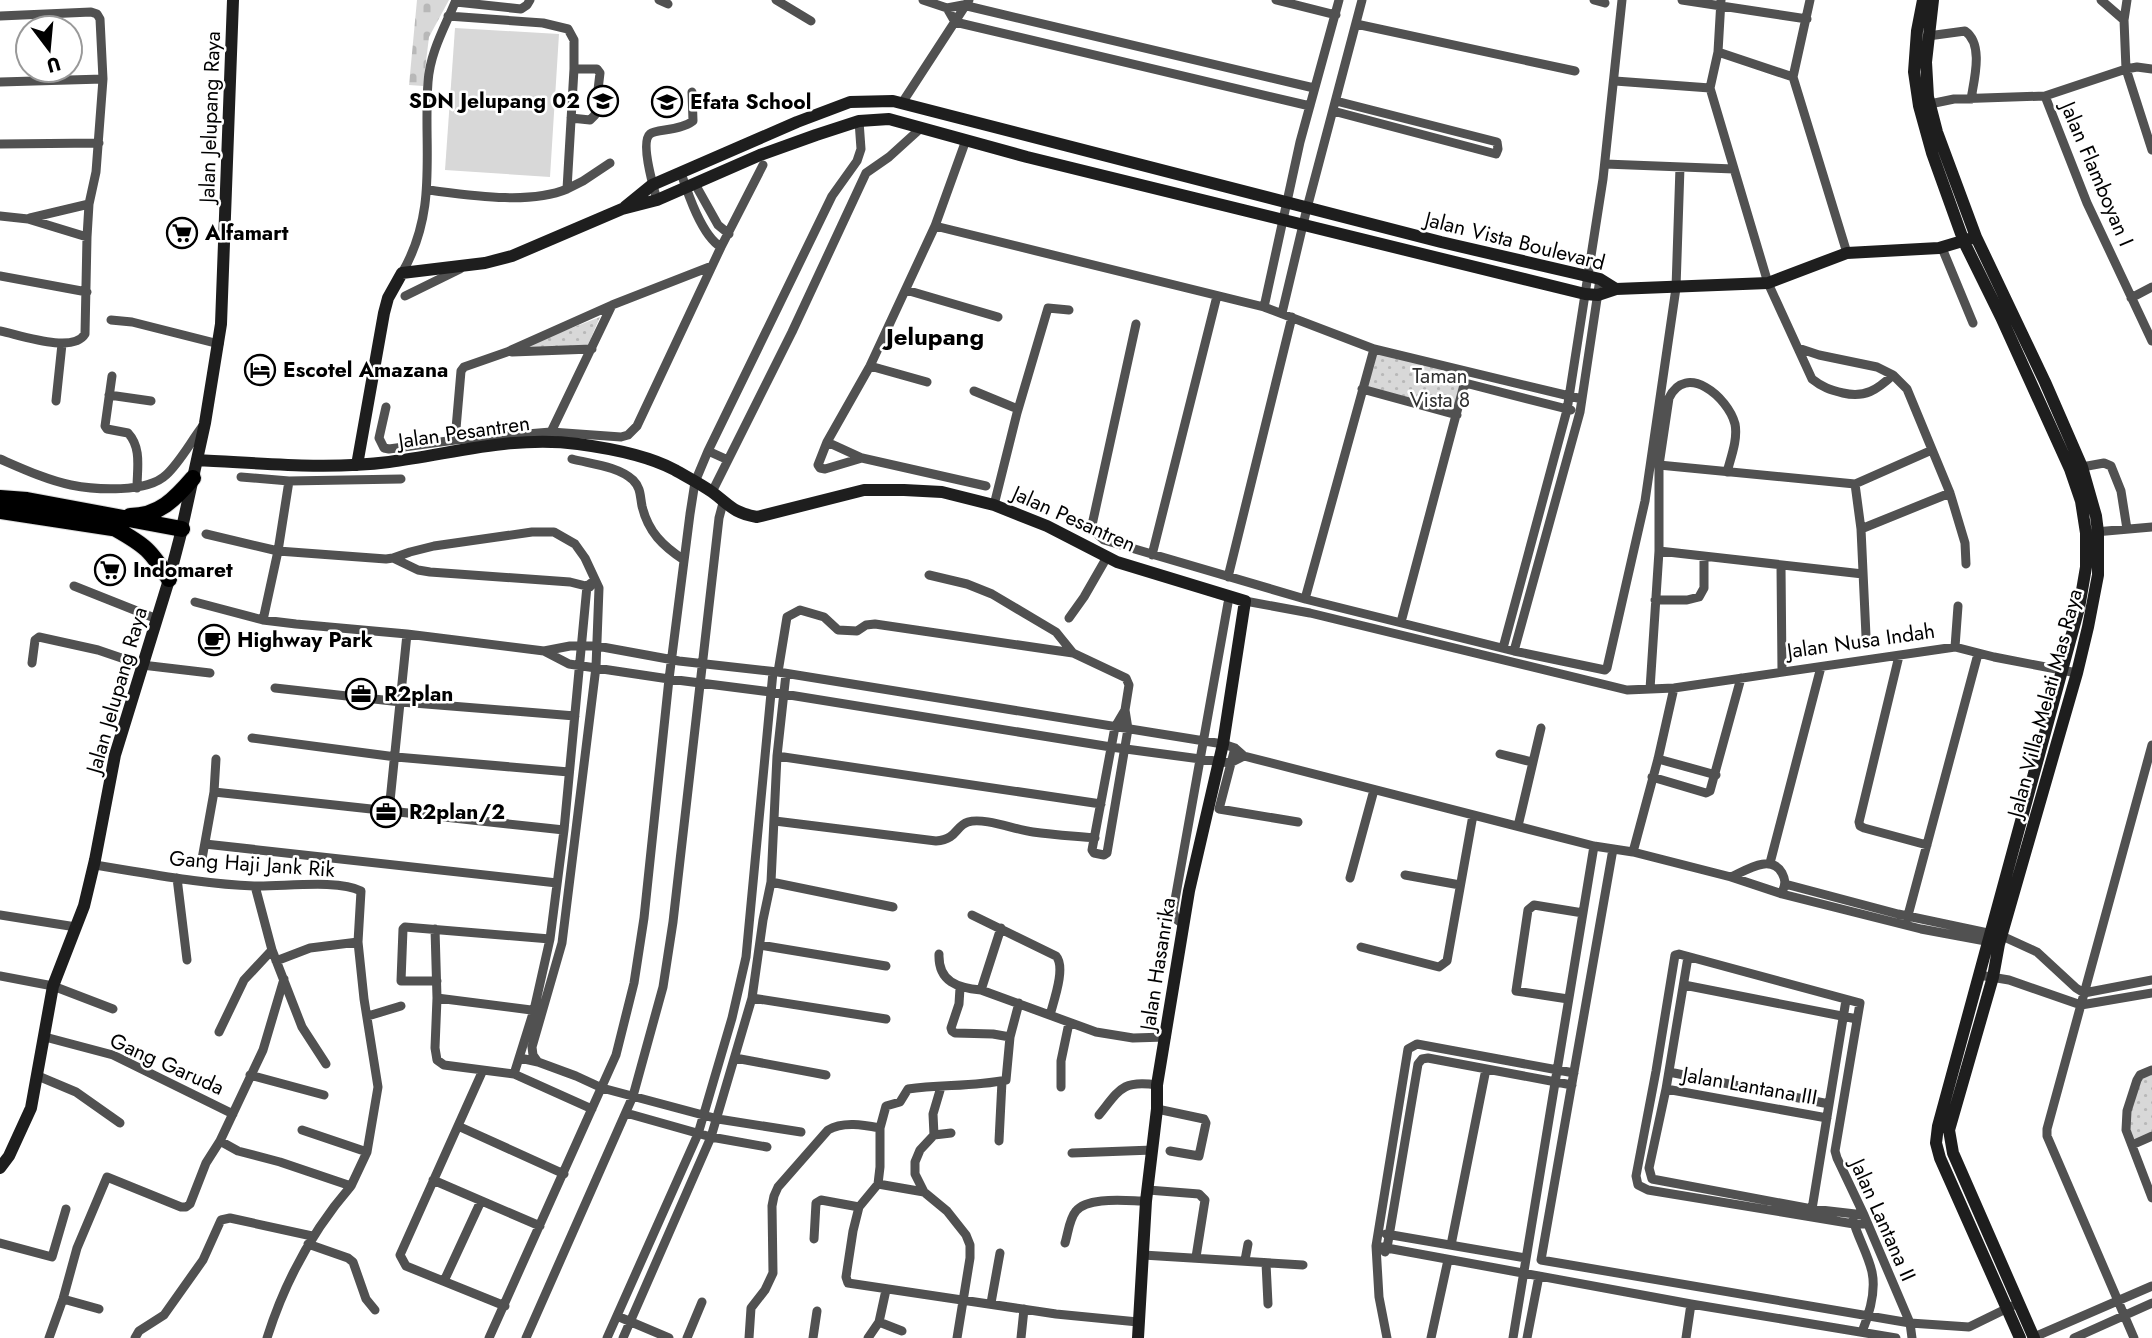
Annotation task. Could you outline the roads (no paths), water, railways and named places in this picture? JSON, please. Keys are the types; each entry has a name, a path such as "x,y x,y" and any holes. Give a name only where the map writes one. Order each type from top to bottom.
{"highway":[{"path":"111,523 160,510 193,478"},
{"path":"0,498 27,500 111,523 144,544 169,579"},
{"path":"0,511 181,533"}],"street":[{"name":"Jalan Jelupang Raya","path":"0,1168 9,1156 32,1108 53,986 84,906 115,755 169,579 205,423 219,344 225,259 233,0"},
{"path":"357,465 384,313 388,298 418,238 428,190 428,79 436,46 457,1 521,9 530,0"},
{"path":"776,0 811,21"},
{"path":"923,0 947,8 966,3 1314,89"},
{"path":"1276,0 1336,15"},
{"path":"1264,307 1286,203 1339,0"},
{"path":"1282,313 1362,0"},
{"path":"1594,0 1605,3"},
{"path":"1503,648 1567,410 1594,278 1622,0"},
{"path":"1682,0 1722,3 1807,19"},
{"path":"1810,0 1793,77 1847,253"},
{"name":"Jalan Villa Melati Mas Raya","path":"1923,0 1917,31 1914,72 1937,132 1970,239 2001,317 2070,469 2092,532 2079,608 1995,939 1993,977 1949,1129 1946,1155"},
{"name":"Jalan Villa Melati Mas Raya","path":"1925,105 1926,62 1933,0"},
{"path":"2101,0 2124,20"},
{"path":"2127,0 2124,20 2126,69 2152,150"},
{"path":"889,119 966,3"},
{"path":"1722,3 1718,52 1710,88 1768,283 1812,379 1825,388 1855,395 1867,394 1879,388 1893,375"},
{"path":"947,8 955,22 1310,106"},
{"path":"0,16 92,12 97,14 100,19 103,79 96,172 89,204 85,334 82,340 62,344 0,331"},
{"path":"448,16 543,23 568,29 574,40 574,69 567,188"},
{"path":"1356,24 1575,71"},
{"path":"1928,36 1965,31 1969,34 1975,47 1971,99"},
{"path":"1082,52 1087,35"},
{"path":"1718,52 1793,77"},
{"path":"1194,78 1198,61"},
{"path":"571,118 590,120 595,115 600,74 597,69 574,69"},
{"path":"1925,105 1954,99 2045,96 2126,69 2152,69"},
{"path":"0,82 103,79"},
{"path":"1615,81 1710,88"},
{"path":"657,200 649,177 646,143 650,134 673,130 692,121 692,92"},
{"name":"Jalan Flamboyan I","path":"2045,96 2087,203 2151,338"},
{"name":"Jalan Vista Boulevard","path":"622,209 652,185 797,122 850,102 893,101 1286,203 1594,278 1616,289"},
{"path":"489,1338 593,1110 606,1089 634,983 644,918 695,482 832,196 857,161 860,149 859,121 850,102"},
{"path":"1334,106 1497,142 1498,149 1496,153 1334,106"},
{"name":"Jalan Vista Boulevard","path":"402,272 464,266 512,256 622,209 657,200 760,155 859,121 889,119 1027,157 1591,294 1616,289"},
{"path":"712,492 792,332 866,173 921,128"},
{"path":"862,457 822,469 818,463 870,366 936,226 966,140"},
{"path":"0,144 99,143"},
{"path":"428,190 485,197 540,196 583,181 610,163"},
{"path":"1605,164 1734,169"},
{"path":"386,407 379,438 384,448 389,449 551,432 621,437 628,435 635,429 763,165"},
{"path":"1136,324 1092,526 1104,540 1305,599 1602,671 1607,668 1645,501 1676,288 1680,167"},
{"path":"681,173 718,225 729,234"},
{"path":"690,186 709,238 721,247"},
{"path":"28,219 89,204"},
{"path":"0,216 28,219 87,237"},
{"path":"936,226 1264,307 1374,349 1582,399"},
{"path":"1616,289 1768,283 1847,253 1942,248 1970,239"},
{"name":"Jalan Villa Melati Mas Raya","path":"1970,239 2045,382 2082,467 2098,575 2077,673 1995,939 1979,975 1938,1126 1936,1143 1946,1155 2013,1306 2033,1338"},
{"path":"1942,248 1973,323"},
{"path":"405,296 464,266"},
{"path":"455,440 461,371 469,364 507,352 611,305 712,266"},
{"path":"0,276 87,292"},
{"path":"2131,298 2152,287"},
{"path":"906,290 998,317"},
{"path":"1514,651 1580,412 1591,294"},
{"path":"1152,555 1217,296"},
{"path":"551,432 611,305"},
{"path":"994,505 1048,308 1069,310"},
{"path":"1228,577 1292,317"},
{"path":"111,320 132,322 219,344"},
{"path":"56,401 62,344"},
{"path":"1798,348 1877,367 1893,375 1907,389 1950,492 1965,543 1966,564"},
{"path":"507,352 592,349"},
{"path":"1305,599 1374,349"},
{"path":"870,366 927,382"},
{"path":"112,376 105,426 107,429 128,433 136,443 137,488"},
{"path":"1647,689 1659,551 1659,465 1669,398 1674,389 1684,383 1698,384 1716,393 1734,420 1736,432 1727,472"},
{"path":"1401,622 1464,385 1580,412"},
{"path":"1362,389 1457,415"},
{"path":"974,391 1018,410"},
{"path":"110,395 151,401"},
{"path":"0,459 43,477 73,485 137,488 165,477 205,423"},
{"name":"Jalan Pesantren","path":"197,460 289,465 357,465 535,441 578,444 642,457 672,468 712,492 739,514 757,517 864,490 942,492 994,505 1047,526 1117,562 1245,601 1310,613 1633,690 1647,689"},
{"path":"827,442 862,457 986,486"},
{"path":"1659,465 1855,484 1932,450"},
{"path":"708,451 728,460"},
{"path":"572,459 604,466 632,479 638,487 650,526 663,545 684,561"},
{"path":"2082,467 2104,463 2111,466 2123,498 2127,529"},
{"path":"241,477 289,481 401,479"},
{"path":"263,620 289,481"},
{"path":"1855,484 1861,529 1866,636"},
{"path":"1861,529 1950,492"},
{"path":"526,1338 634,1096 665,974 673,922 699,663 723,503"},
{"path":"2092,532 2152,527"},
{"path":"393,558 410,551 445,544 532,532 554,532 575,544 597,584 596,667 562,943 530,1039 514,1074"},
{"path":"206,534 278,551 393,558 418,570 430,572 570,582 587,586 597,584"},
{"path":"1659,551 1863,574"},
{"path":"1069,618 1107,557"},
{"path":"1656,600 1687,600 1699,597 1704,588 1704,557"},
{"path":"1781,566 1782,672"},
{"path":"929,575 967,584 992,594 1056,632 1073,653"},
{"path":"74,586 157,619"},
{"path":"538,1011 564,830 587,586"},
{"name":"Jalan Hasanrika","path":"1138,1338 1157,1085 1183,923 1229,746 1245,601"},
{"path":"195,602 263,620 544,651 582,645 597,646 1229,746 1244,756 1594,846 1633,852 1907,921 1995,939 2037,952 2084,993"},
{"path":"1183,923 1173,911 1228,603"},
{"path":"1955,647 1958,606"},
{"path":"607,1338 698,1133 732,1018 746,957 771,692 779,673 787,617 800,610 824,617 838,630 857,631 866,625 875,624 1073,653 1126,678 1129,685 1125,710 1128,729 1106,854 1094,853 1115,727 1125,710"},
{"path":"389,811 407,634"},
{"path":"32,663 35,640 39,637 98,650 142,664 210,673"},
{"name":"Jalan Nusa Indah","path":"1647,689 1674,688 1955,647 2077,673"},
{"path":"544,651 569,664 771,692 1111,747 1225,762 1244,756"},
{"path":"1907,921 1978,653"},
{"path":"1899,656 1859,822 1864,828 1927,845"},
{"path":"1770,863 1821,667"},
{"path":"623,1338 718,1119 752,998 762,920 771,882 777,756 784,694 779,673"},
{"path":"1652,777 1706,793 1710,791 1741,678"},
{"path":"275,688 401,702 575,716"},
{"path":"1633,852 1674,688"},
{"path":"1518,826 1541,728"},
{"path":"252,738 396,757 569,772"},
{"path":"2134,1338 2047,1136 2152,745"},
{"path":"1500,754 1532,762"},
{"path":"777,756 1101,804"},
{"path":"202,859 214,792 216,758"},
{"path":"1658,759 1716,775"},
{"path":"1225,762 1220,810 1298,822"},
{"path":"1350,878 1374,789"},
{"path":"214,792 564,830"},
{"path":"1361,947 1435,967 1447,961 1473,814"},
{"path":"775,821 936,841 953,836 960,827 969,822 1095,838"},
{"path":"205,844 557,883"},
{"path":"1513,1338 1594,846"},
{"path":"1614,849 1541,1260 1910,1324 1969,1327 2013,1306"},
{"path":"561,851 573,853"},
{"path":"1731,877 1749,868 1770,863 1782,872 1784,889"},
{"name":"Gang Haji Jank Rik","path":"94,865 177,878 255,886 335,886 358,889 362,895 358,942"},
{"path":"1405,875 1460,885"},
{"path":"177,878 187,960"},
{"path":"771,882 893,907"},
{"path":"255,886 272,950 302,1027 326,1064"},
{"path":"1568,999 1516,991 1528,910 1534,905 1583,913"},
{"path":"0,915 76,927"},
{"path":"972,915 1060,960 1061,968 1050,1015"},
{"path":"750,918 762,920"},
{"path":"436,981 403,982 401,978 405,927 550,939"},
{"path":"981,990 1001,928"},
{"path":"435,929 437,1060 444,1065 514,1074 593,1110"},
{"path":"267,1338 274,1314 310,1240 351,1186 367,1152 378,1087 358,942 310,948 276,961"},
{"path":"760,945 886,966"},
{"path":"219,1032 244,981 272,950"},
{"path":"939,954 939,964 944,975 960,988 981,990 1096,1032 1133,1038 1166,1037"},
{"path":"1846,1000 1675,955 1636,1176 1638,1185 1647,1190 1866,1220"},
{"path":"1652,1179 1649,1168 1669,1073 1688,957"},
{"path":"1979,975 2009,980 2081,1005 2152,993"},
{"path":"0,976 53,986 113,1009"},
{"path":"49,1338 77,1248 107,1177 181,1207 190,1204 206,1163 220,1141 263,1050 284,979"},
{"path":"2084,993 2152,980"},
{"path":"1684,985 1857,1019"},
{"path":"960,988 952,1031 1010,1037"},
{"path":"437,998 538,1011"},
{"path":"752,998 886,1019"},
{"name":"Jalan Lantana II","path":"1812,1209 1846,1000 1860,1004 1835,1151 1910,1324 1912,1338"},
{"path":"1019,1003 1010,1037 1006,1080 908,1089 899,1103 887,1104 880,1128 877,1184 859,1207 846,1281 853,1285 1056,1314 1138,1322"},
{"path":"368,1016 401,1006"},
{"path":"1061,1087 1062,1061 1069,1023"},
{"name":"Gang Garuda","path":"45,1037 113,1055 233,1114"},
{"path":"530,1039 538,1062"},
{"path":"1387,1338 1379,1297 1376,1246 1408,1049 1417,1044 1574,1073"},
{"path":"1413,1045 1422,1059 1572,1085"},
{"path":"520,1058 538,1062 623,1094 718,1119 801,1132"},
{"path":"735,1058 826,1075"},
{"path":"1378,1262 1387,1248 1418,1063 1422,1059"},
{"path":"1451,1245 1486,1069"},
{"path":"482,1070 400,1255 406,1266 505,1306"},
{"path":"2152,1070 2140,1075 2137,1080 2127,1111 2126,1130 2152,1198"},
{"name":"Jalan Lantana III","path":"1669,1073 1829,1104"},
{"path":"250,1075 324,1095"},
{"path":"38,1076 76,1092 120,1123"},
{"path":"999,1141 1002,1081"},
{"path":"1099,1115 1114,1096 1127,1086 1137,1082 1157,1085"},
{"path":"934,1135 933,1114 941,1087"},
{"name":"Jalan Lantana III","path":"1666,1089 1827,1118"},
{"path":"1157,1109 1204,1119 1206,1123 1199,1156 1170,1151"},
{"path":"626,1113 711,1137 767,1147"},
{"path":"749,1338 751,1308 765,1290 773,1273 772,1206 778,1187 832,1127 862,1125 880,1128"},
{"path":"458,1126 564,1174"},
{"path":"302,1130 367,1152"},
{"path":"951,1133 934,1135 920,1150 915,1162 915,1174 924,1192 947,1211 966,1235 970,1245 957,1338"},
{"path":"2132,1145 2152,1136"},
{"path":"220,1141 239,1151 351,1186"},
{"path":"1072,1153 1153,1150"},
{"path":"1638,1185 1652,1179 1853,1219"},
{"path":"433,1180 540,1226"},
{"path":"877,1184 924,1192"},
{"path":"1065,1243 1075,1212 1096,1201 1147,1195 1199,1194 1205,1200 1196,1257"},
{"path":"814,1239 816,1203 821,1200 859,1207"},
{"path":"444,1281 481,1201"},
{"path":"0,1243 52,1257 66,1209"},
{"path":"135,1338 139,1331 164,1315 204,1260 221,1220 230,1218 310,1240 348,1258 353,1262 366,1299 375,1310"},
{"name":"Jalan Lantana II","path":"1853,1219 1873,1282 1868,1317 1862,1332"},
{"path":"1378,1233 1526,1258"},
{"path":"1245,1260 1248,1244"},
{"path":"1376,1246 1691,1304 1896,1338"},
{"path":"991,1303 1000,1253"},
{"path":"1143,1255 1303,1265"},
{"path":"1432,1338 1448,1259"},
{"path":"1266,1263 1268,1304"},
{"path":"1612,1289 1614,1273"},
{"path":"1527,1338 1539,1276"},
{"path":"2033,1338 2152,1286"},
{"path":"868,1338 879,1322 886,1290"},
{"path":"63,1299 99,1309"},
{"path":"687,1338 702,1302"},
{"path":"2074,1338 2152,1303"},
{"path":"1686,1338 1691,1304"},
{"name":"Jalan Villa Melati Mas Raya","path":"2013,1306 2020,1338"},
{"path":"1021,1338 1024,1309"},
{"path":"813,1338 817,1311"},
{"path":"617,1315 669,1338"},
{"path":"879,1322 902,1331"}],"place":[{"name":"SDN Jelupang 02","path":"603,101"},
{"name":"Efata School","path":"667,102"},
{"name":"Alfamart","path":"182,233"},
{"name":"Escotel Amazana","path":"260,370"},
{"name":"Indomaret","path":"110,570"},
{"name":"Highway Park","path":"214,640"},
{"name":"R2plan","path":"361,694"},
{"name":"R2plan/2","path":"386,812"}],"district":[{"name":"Jelupang","path":"935,337"}],"park label":[{"name":"Taman Vista 8","path":"1440,388"}]}
